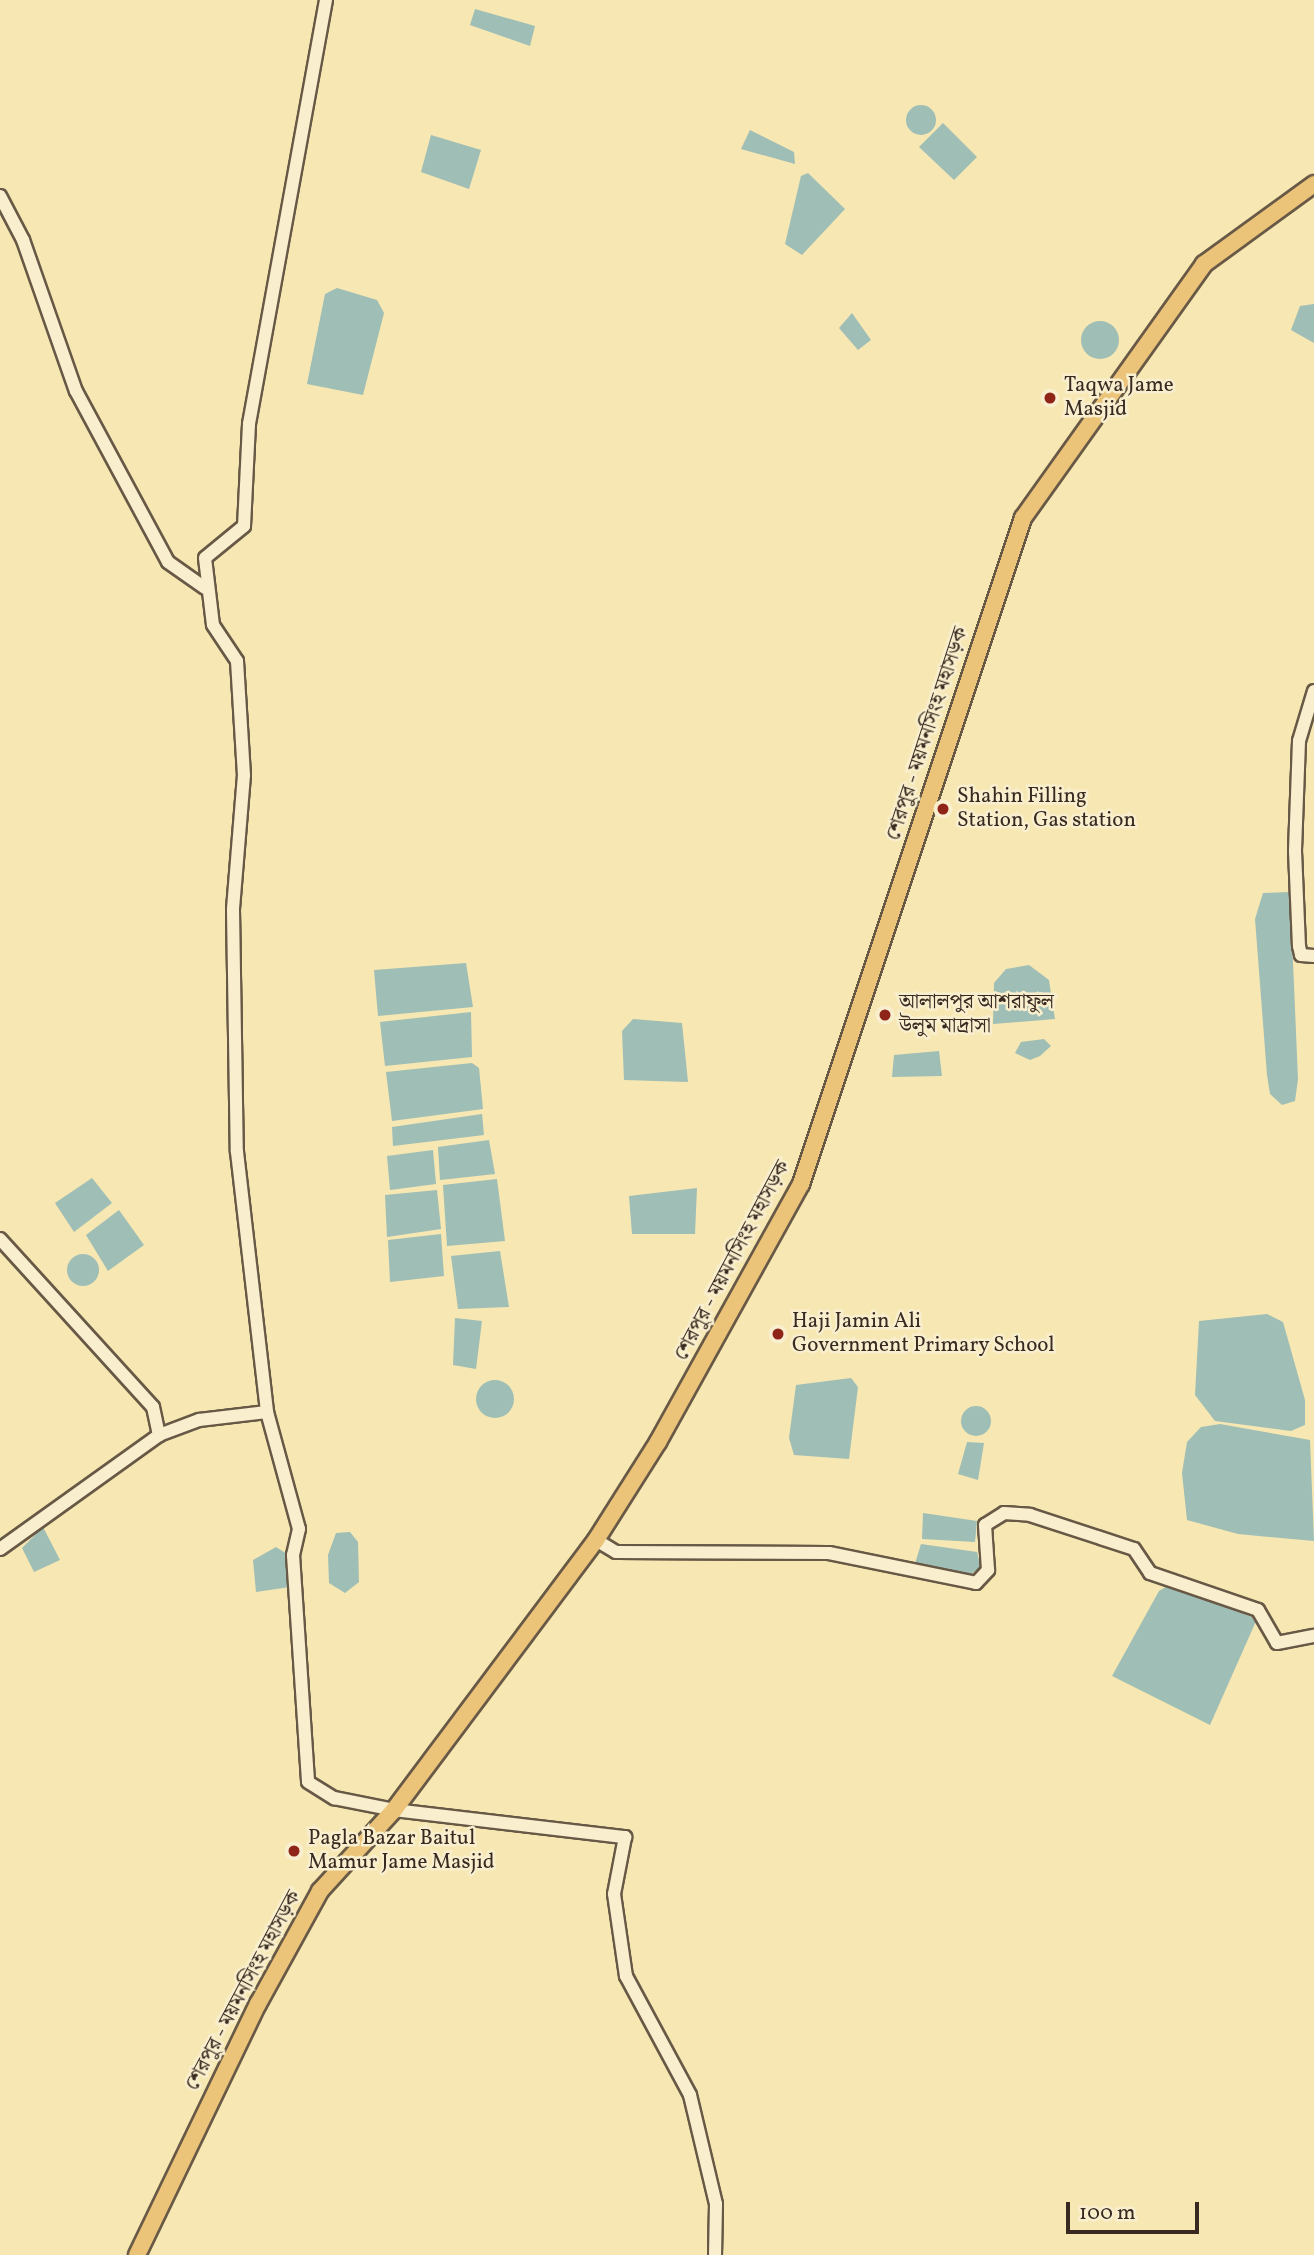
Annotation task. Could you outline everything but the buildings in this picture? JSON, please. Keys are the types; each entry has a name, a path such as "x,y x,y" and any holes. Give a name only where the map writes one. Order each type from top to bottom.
{"main road":[{"name":"শেরপুর - ময়মনসিংহ মহাসড়ক","path":"137,2255 239,2040 320,1891 394,1810 596,1540 658,1442 801,1184 1023,518 1204,264 1314,184"}],"street":[{"path":"326,0 249,424 244,526 205,558 205,588 213,625 237,662 244,775 233,910 237,1152 267,1412 299,1529 293,1556 308,1782 334,1798 394,1810 625,1837 614,1894 626,1976 690,2095 716,2204 715,2255"},
{"path":"0,196 23,240 76,391 168,562 205,588"},
{"path":"1314,691 1299,741 1295,851 1299,946 1301,955 1314,956"},
{"path":"0,1239 153,1407 159,1435"},
{"path":"0,1549 159,1435 199,1420 267,1412"},
{"path":"596,1540 616,1552 829,1553 976,1583 988,1570 985,1525 1004,1513 1030,1515 1134,1549 1150,1573 1258,1610 1277,1643 1314,1636"}],"water":[{"path":"475,9 535,26 530,46 470,25"},
{"path":"921,105 927,106 935,114 935,126 927,134 921,135 915,134 907,126 906,120 907,114 915,106"},
{"path":"943,123 977,157 954,180 919,147"},
{"path":"750,130 794,152 795,164 741,149"},
{"path":"431,135 481,150 469,189 421,172"},
{"path":"808,173 845,209 802,255 785,244 801,176"},
{"path":"337,288 377,300 384,313 363,395 307,384 325,294"},
{"path":"1314,304 1314,343 1291,330 1300,306"},
{"path":"852,313 871,340 858,350 839,328"},
{"path":"1100,321 1114,326 1119,340 1114,354 1100,359 1086,354 1081,340 1086,326"},
{"path":"1290,892 1298,1079 1295,1101 1282,1105 1270,1094 1267,1075 1255,919 1263,893"},
{"path":"466,963 473,1007 378,1016 374,970"},
{"path":"1029,965 1049,980 1055,1019 993,1024 994,983 1006,969"},
{"path":"471,1012 472,1057 385,1066 380,1022"},
{"path":"633,1019 682,1023 688,1082 624,1080 622,1031"},
{"path":"1044,1039 1051,1046 1040,1056 1030,1060 1015,1053 1021,1042"},
{"path":"939,1051 942,1076 892,1077 894,1055"},
{"path":"472,1063 479,1068 483,1109 392,1121 386,1072"},
{"path":"482,1114 484,1135 393,1146 392,1127"},
{"path":"489,1140 495,1174 440,1180 438,1147"},
{"path":"433,1150 436,1184 390,1190 387,1156"},
{"path":"92,1178 112,1203 74,1232 55,1203"},
{"path":"497,1179 505,1241 447,1246 443,1185"},
{"path":"697,1188 695,1234 632,1234 629,1196"},
{"path":"437,1190 441,1229 387,1237 385,1195"},
{"path":"119,1210 144,1245 108,1271 86,1235"},
{"path":"441,1234 444,1276 390,1282 388,1240"},
{"path":"500,1251 509,1307 458,1309 451,1256"},
{"path":"83,1254 94,1259 99,1270 94,1281 83,1286 72,1281 67,1270 72,1259"},
{"path":"1267,1314 1283,1322 1305,1400 1305,1425 1291,1431 1215,1421 1195,1395 1199,1321"},
{"path":"455,1318 482,1321 476,1369 453,1365"},
{"path":"851,1378 858,1387 849,1459 794,1455 789,1438 796,1385"},
{"path":"495,1380 508,1386 514,1399 508,1412 495,1418 482,1412 476,1399 482,1386"},
{"path":"976,1406 987,1410 991,1421 987,1432 976,1436 965,1432 961,1421 965,1410"},
{"path":"1220,1424 1310,1440 1314,1541 1238,1534 1187,1520 1182,1473 1187,1442 1201,1427"},
{"path":"967,1442 984,1443 978,1480 958,1474"},
{"path":"923,1513 977,1521 975,1542 922,1539"},
{"path":"43,1527 60,1560 34,1572 22,1548"},
{"path":"350,1532 358,1542 359,1582 345,1593 329,1583 328,1555 336,1533"},
{"path":"921,1544 977,1552 981,1567 968,1576 914,1567"},
{"path":"276,1547 287,1554 290,1587 256,1592 253,1560"},
{"path":"1169,1585 1257,1619 1210,1725 1112,1676 1159,1591"}],"place":[{"name":"Taqwa Jame Masjid","path":"1050,398"},
{"name":"Shahin Filling Station, Gas station","path":"943,809"},
{"name":"আলালপুর আশরাফুল উলুম মাদ্রাসা","path":"885,1015"},
{"name":"Haji Jamin Ali Government Primary School","path":"778,1334"},
{"name":"Pagla Bazar Baitul Mamur Jame Masjid","path":"294,1851"}]}
